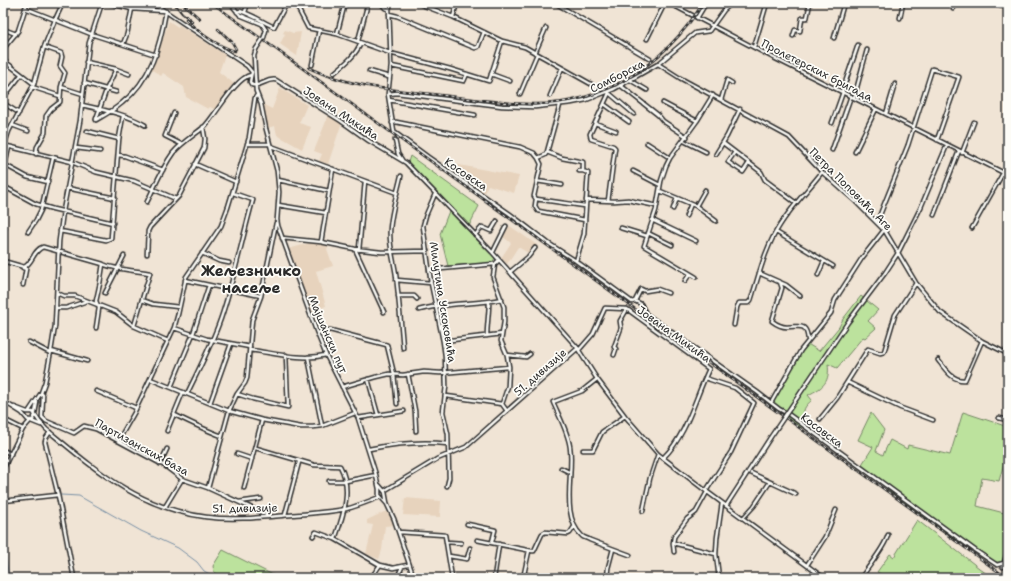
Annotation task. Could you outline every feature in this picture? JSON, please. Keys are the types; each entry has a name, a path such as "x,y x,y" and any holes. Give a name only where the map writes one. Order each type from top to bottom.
{"street":[{"path":"3,7 5,3"},
{"path":"3,49 18,31 27,3"},
{"path":"3,469 28,419 28,412 41,393 46,378 55,326 60,231 72,162 76,148 86,62 91,34 102,3"},
{"path":"108,3 132,8 166,11"},
{"path":"154,3 247,66 251,70 251,84 256,86"},
{"path":"230,3 237,12 245,12 260,18 274,27 287,3"},
{"path":"245,12 248,3"},
{"path":"295,3 308,28 337,34 390,53 489,81 502,40"},
{"path":"337,34 345,3"},
{"path":"334,73 347,63 355,54 368,3"},
{"path":"380,3 385,8 389,9"},
{"name":"Косовска","path":"391,3 389,9 390,66 388,94 394,132 434,162 510,214 548,244 576,261 632,302 635,301 641,304 646,314 788,414 850,461 858,465 976,551 998,565 1004,563"},
{"path":"417,3 453,17 502,40 525,47 591,84"},
{"path":"453,17 457,3"},
{"path":"555,3 650,59"},
{"path":"647,39 665,3"},
{"name":"Пролетерских бригада","path":"669,3 1008,175"},
{"path":"697,18 706,3"},
{"path":"714,26 724,10 732,3"},
{"path":"754,47 767,3"},
{"path":"793,36 795,30 800,31 802,18 807,18 810,3"},
{"path":"834,38 844,3"},
{"path":"900,18 903,3"},
{"path":"953,9 954,3"},
{"path":"992,3 1008,7"},
{"path":"62,5 44,48 33,86 12,125 3,146 72,162 96,172 134,181 176,200"},
{"path":"25,8 91,34 156,55"},
{"path":"123,44 127,34 132,8"},
{"path":"116,69 99,109 96,120 123,103 148,73 156,55 166,11"},
{"name":"Мајшански пут","path":"237,12 244,17 264,26 266,30 254,56 257,95 261,104 276,163 278,180 277,220 282,238 317,333 326,355 358,418 378,482 380,497"},
{"path":"389,14 476,48 484,32"},
{"name":"Сомборска","path":"388,94 397,93 502,106 535,107 560,105 586,100 608,93 658,64 694,34 708,32 714,26"},
{"path":"3,28 16,34"},
{"path":"520,94 546,28"},
{"path":"312,65 319,30"},
{"path":"832,123 858,45"},
{"path":"36,154 37,148 44,133 46,116 51,109 60,102 61,87 65,73 60,66 62,55 59,52 44,48"},
{"path":"854,98 868,50"},
{"path":"3,60 33,86 60,96"},
{"path":"86,62 116,69 129,74"},
{"name":"Петра Поповића Аге","path":"658,64 680,78 740,109 789,137 822,172 884,230 916,283 940,312 982,341 1008,354"},
{"path":"390,66 464,81 467,74"},
{"path":"550,96 562,68"},
{"path":"876,222 914,128 932,69 959,76 937,140"},
{"path":"370,71 389,77"},
{"path":"491,74 510,81"},
{"path":"7,93 21,75"},
{"path":"147,202 163,170 181,144 203,127 227,96 245,78 252,75"},
{"name":"Јована Микића","path":"256,86 270,80 276,80 404,161 492,252 579,349 597,379 625,416 658,454 824,578"},
{"path":"630,80 647,90"},
{"path":"721,100 727,80 732,83"},
{"path":"84,83 108,88 116,92"},
{"path":"886,114 895,84"},
{"path":"620,85 648,106 663,121 687,137"},
{"path":"61,87 83,94"},
{"path":"608,201 615,148 591,139 590,134 608,93 634,114"},
{"path":"118,441 136,408 174,328 188,273 220,226 233,193 247,144 255,98 257,95"},
{"path":"696,277 645,248 644,246 657,206 663,171 670,158 698,121 713,95"},
{"path":"832,150 851,96"},
{"path":"389,100 475,115"},
{"path":"3,103 19,113"},
{"path":"664,103 698,121"},
{"path":"604,104 629,122"},
{"path":"82,105 123,116 137,121 145,126"},
{"path":"538,158 547,152 560,105"},
{"path":"716,154 740,109"},
{"path":"856,152 876,109"},
{"path":"174,114 165,136 181,144"},
{"path":"60,231 109,240 112,236 119,139 123,116"},
{"path":"392,123 396,122 520,147 534,153 541,164 536,181 534,196 536,199 534,206 538,211 585,220"},
{"path":"962,153 974,122"},
{"path":"595,123 616,131"},
{"path":"12,125 28,131"},
{"path":"147,254 148,231 150,227 176,200 205,144 203,127"},
{"path":"87,130 119,139"},
{"path":"395,140 398,154 404,161"},
{"path":"684,141 706,152"},
{"path":"647,143 670,158"},
{"path":"723,143 761,172 765,180 796,203"},
{"path":"247,144 271,145 397,193"},
{"path":"726,506 848,322 898,253 921,206 947,145"},
{"path":"3,169 9,147"},
{"path":"76,148 100,151"},
{"path":"934,215 959,151"},
{"path":"547,152 562,158 583,162 583,171"},
{"path":"735,152 728,162 743,172 749,162"},
{"path":"118,155 125,156 163,170"},
{"path":"28,232 39,216 53,158"},
{"path":"5,164 27,177 48,182"},
{"path":"195,164 236,182"},
{"path":"321,242 333,169"},
{"path":"576,261 584,234 588,173 579,171"},
{"path":"633,171 660,185"},
{"path":"734,325 739,303 750,302 766,253 776,232 796,203 822,172"},
{"path":"972,228 1003,173"},
{"path":"401,176 390,230 391,253 396,280 403,348"},
{"path":"278,180 329,191"},
{"path":"359,250 365,181"},
{"path":"536,181 562,185"},
{"path":"3,186 42,206 113,223"},
{"path":"67,188 115,198"},
{"path":"696,206 705,190"},
{"path":"660,191 696,206 716,222"},
{"path":"187,394 212,340 230,290 253,200 233,193"},
{"name":"Милутина Ускоковића","path":"435,194 424,220 429,270 443,340 446,373 446,396 443,412 448,434 449,478 446,486"},
{"path":"673,209 677,198"},
{"path":"536,199 585,206"},
{"path":"586,200 628,200 657,206"},
{"path":"686,216 691,204"},
{"path":"278,205 326,213"},
{"path":"208,488 229,411 237,394 248,378 252,320 261,296 277,220"},
{"path":"652,220 696,241"},
{"path":"475,235 482,227 491,231 497,221"},
{"path":"492,252 506,226"},
{"path":"621,228 648,234 672,245"},
{"path":"771,403 808,339 831,313 835,300 862,258 884,230"},
{"path":"776,232 833,266"},
{"path":"282,238 321,242 359,250 391,253 427,251"},
{"path":"23,285 27,268 41,247 112,268 150,273 134,326"},
{"path":"510,272 528,257 534,248"},
{"path":"355,249 384,312"},
{"path":"202,253 219,261 229,263"},
{"path":"104,293 119,268 124,256"},
{"path":"3,260 22,268 27,268"},
{"path":"429,270 495,264 499,260"},
{"path":"818,275 824,261"},
{"path":"96,328 98,306 96,301 102,264"},
{"path":"495,264 494,280 502,299 504,312 502,344 507,355 509,367 508,386 502,404"},
{"path":"759,273 780,282 800,296"},
{"path":"685,282 690,274"},
{"path":"185,280 261,296"},
{"path":"396,280 431,283"},
{"path":"780,282 782,288 772,321 777,325 787,327 797,326 804,328 807,331 808,339"},
{"path":"820,419 837,398 868,350 884,352 895,315 916,283"},
{"path":"171,387 193,334 209,285"},
{"path":"635,301 641,289 647,291 657,289 668,294"},
{"path":"57,293 64,296 76,296 116,312 134,326 168,341"},
{"path":"398,296 414,296 416,299"},
{"path":"419,310 489,302 502,299"},
{"path":"142,300 153,304 179,307"},
{"path":"56,308 66,308 87,301"},
{"path":"487,336 489,302"},
{"name":"Јована Микића","path":"579,349 593,334 605,308 627,309 709,369 695,405 683,430 663,458"},
{"path":"614,355 616,349 614,347 621,328 620,321 627,309"},
{"path":"174,328 212,340 286,355 308,357 326,355"},
{"path":"317,333 330,330 387,345 394,374 397,404"},
{"path":"443,340 502,334"},
{"path":"938,360 950,375 961,380 965,380 982,341"},
{"path":"30,342 50,352 87,361"},
{"path":"210,403 231,344"},
{"name":"51. дивизије","path":"371,500 379,492 393,486 426,465 448,454 466,448 579,349"},
{"path":"507,355 526,357 530,354"},
{"path":"237,394 288,407 286,355"},
{"path":"308,357 322,426"},
{"path":"342,387 383,375 424,372 446,373 509,367"},
{"path":"408,374 415,411 416,431"},
{"path":"674,552 674,537 686,519 696,512 731,452 754,403 735,388 705,378"},
{"path":"150,379 229,411 262,420 307,427 322,426 355,413"},
{"path":"368,379 378,415"},
{"path":"597,379 582,391 552,402 570,448 570,503 574,527 583,537 630,555"},
{"path":"847,382 902,408 934,420"},
{"path":"96,391 136,408"},
{"path":"167,431 183,392"},
{"name":"Партизанских база","path":"41,393 43,395 42,417 46,421 74,433 82,426 86,426 106,434 160,464 182,479 208,488 270,516"},
{"path":"446,396 502,404 507,411"},
{"path":"14,407 28,419 34,419 38,398"},
{"path":"3,401 28,412 32,411 35,415"},
{"path":"358,418 404,411"},
{"path":"173,414 201,428 222,436"},
{"name":"51. дивизије","path":"35,415 46,429"},
{"path":"583,450 593,450 602,432 625,416"},
{"path":"999,418 1008,420"},
{"path":"3,419 23,429"},
{"name":"51. дивизије","path":"28,419 46,429 112,481 142,498 165,508 207,517 228,518 270,516 345,509 386,495 393,486"},
{"path":"244,488 256,448 262,420"},
{"path":"50,432 45,442 58,495 64,534 74,578"},
{"path":"368,449 399,444 448,444"},
{"path":"256,448 289,457 299,462 321,466 340,466 346,481 345,509 335,539"},
{"path":"160,464 167,449"},
{"path":"3,450 11,454"},
{"path":"237,454 252,459"},
{"path":"643,512 650,478 658,454"},
{"path":"285,515 299,462"},
{"path":"561,468 569,472"},
{"path":"751,472 796,494"},
{"path":"329,481 346,481 376,475"},
{"path":"165,508 182,479"},
{"name":"Мајшански пут","path":"378,482 386,495"},
{"path":"743,518 754,506 770,482"},
{"path":"3,501 58,495"},
{"path":"386,495 387,504"},
{"path":"380,497 387,504 394,518 408,565 414,578"},
{"path":"239,502 261,499"},
{"path":"719,578 716,538 722,502"},
{"path":"807,565 825,537 836,510"},
{"path":"467,524 495,530 492,542"},
{"path":"476,540 534,551 542,534 545,532 568,534 574,527"},
{"path":"313,536 316,532 335,539 380,565 393,568 408,565"},
{"path":"399,532 445,535 452,578"},
{"path":"860,578 885,544 888,535"},
{"path":"447,542 461,543"},
{"path":"673,543 716,554"},
{"path":"494,578 499,544"},
{"path":"449,556 467,560 470,548"},
{"path":"607,578 613,549"},
{"path":"1003,567 1008,549"},
{"path":"529,551 524,574 538,578"},
{"path":"372,578 380,565"},
{"path":"397,578 402,567"}],"shaded area":[{"path":"169,21 178,27 179,25 225,55 219,72 237,86 218,111 210,107 208,109 186,97 184,87 163,73 161,76 151,69 158,57 157,56"},
{"path":"285,30 293,33 301,32 297,56 280,44 285,34 283,33"},
{"path":"280,88 307,105 299,123 311,127 302,149 277,135 275,126 267,128 262,104 272,109"},
{"path":"329,114 342,122 328,164 319,161 322,154 314,151"},
{"path":"448,163 519,176 514,193 488,185 484,193 459,177 460,174 446,169"},
{"path":"510,226 537,245 530,254 518,247 507,264 501,258 511,243 502,236"},
{"path":"314,242 329,245 327,249 333,266 316,271 326,306 312,311 288,249"},
{"path":"405,498 441,501 440,517 403,515"},
{"path":"384,512 389,512 394,525 385,526 382,550 379,559 366,554 373,525 367,524 367,520"}],"green space":[{"path":"410,156 479,206 468,228 408,162"},
{"path":"449,211 495,258 492,263 448,266 440,234"},
{"path":"861,296 878,310 868,321 876,328 865,338 863,337 837,368 828,364 827,380 822,386 808,395 812,400 805,408 805,418 801,428 770,406 806,343 819,351 839,327 843,319"},
{"path":"963,412 1008,427 1008,448 999,481 982,478 977,506 1008,514 1008,544 1003,562 995,562 956,540 890,492 866,468 859,469 873,447 858,440 871,413 884,430 876,451 883,455 890,440 907,449 908,445 950,455"},
{"path":"917,520 992,578 888,578 877,572 890,554 894,557"},
{"path":"223,550 279,578 224,578 214,572 213,566"}],"waterway":[{"path":"61,495 79,496 141,531 178,548 197,562 204,571 217,578"},
{"path":"3,539 9,578"}],"tunnel":[{"path":"394,132 395,140"}],"railway":[{"path":"174,3 182,13 192,21"},
{"path":"182,3 200,19"},
{"path":"212,3 1007,578"},
{"path":"309,68 339,79 386,89 506,103 557,103 583,98 607,89 630,77 651,62 671,44 688,25 703,3"},
{"path":"186,19 221,46 235,51"},
{"path":"218,29 232,42 236,49"}],"district":[{"name":"Жељезничко насеље","path":"251,280"}]}
